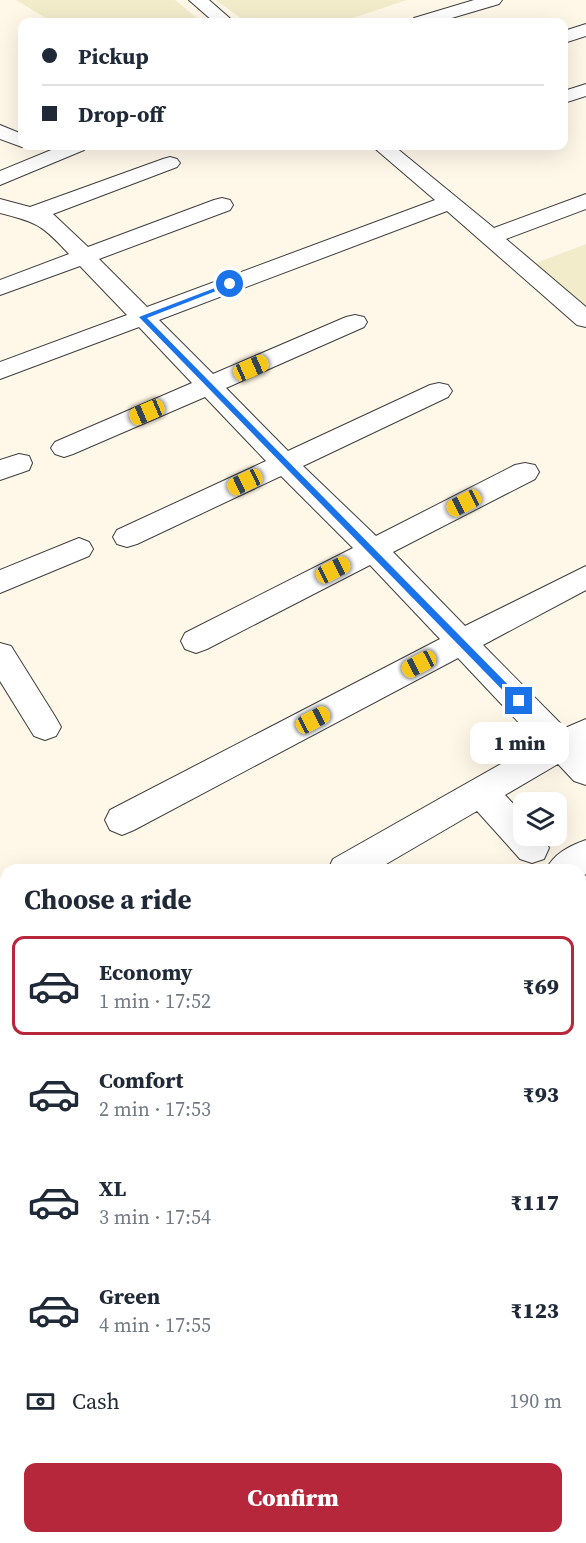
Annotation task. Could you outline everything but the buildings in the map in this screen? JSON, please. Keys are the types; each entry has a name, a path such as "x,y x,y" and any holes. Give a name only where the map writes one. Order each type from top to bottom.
{"street":[{"path":"198,0 220,18"},
{"path":"433,18 493,0"},
{"path":"568,36 586,30"},
{"path":"568,96 586,90"},
{"path":"0,130 18,139"},
{"path":"41,150 54,156"},
{"path":"0,179 68,150"},
{"path":"387,150 586,320"},
{"path":"30,215 170,163"},
{"path":"491,237 586,201"},
{"path":"0,370 450,202"},
{"path":"0,288 222,205"},
{"path":"0,206 42,217 52,223 284,463 462,642 574,739 586,771"},
{"path":"64,448 355,322"},
{"path":"127,537 439,392"},
{"path":"196,641 525,472"},
{"path":"0,582 79,549"},
{"path":"123,820 586,578"},
{"path":"0,655 45,727"},
{"path":"358,864 574,739"},
{"path":"481,792 531,848"},
{"path":"572,864 586,855"}],"shaded area":[{"path":"16,0 175,0 197,18 45,18"},
{"path":"216,0 407,0 353,18 241,18"},
{"path":"586,244 586,307 533,264"}],"route":[{"path":"230,284 142,317 519,701"}]}
